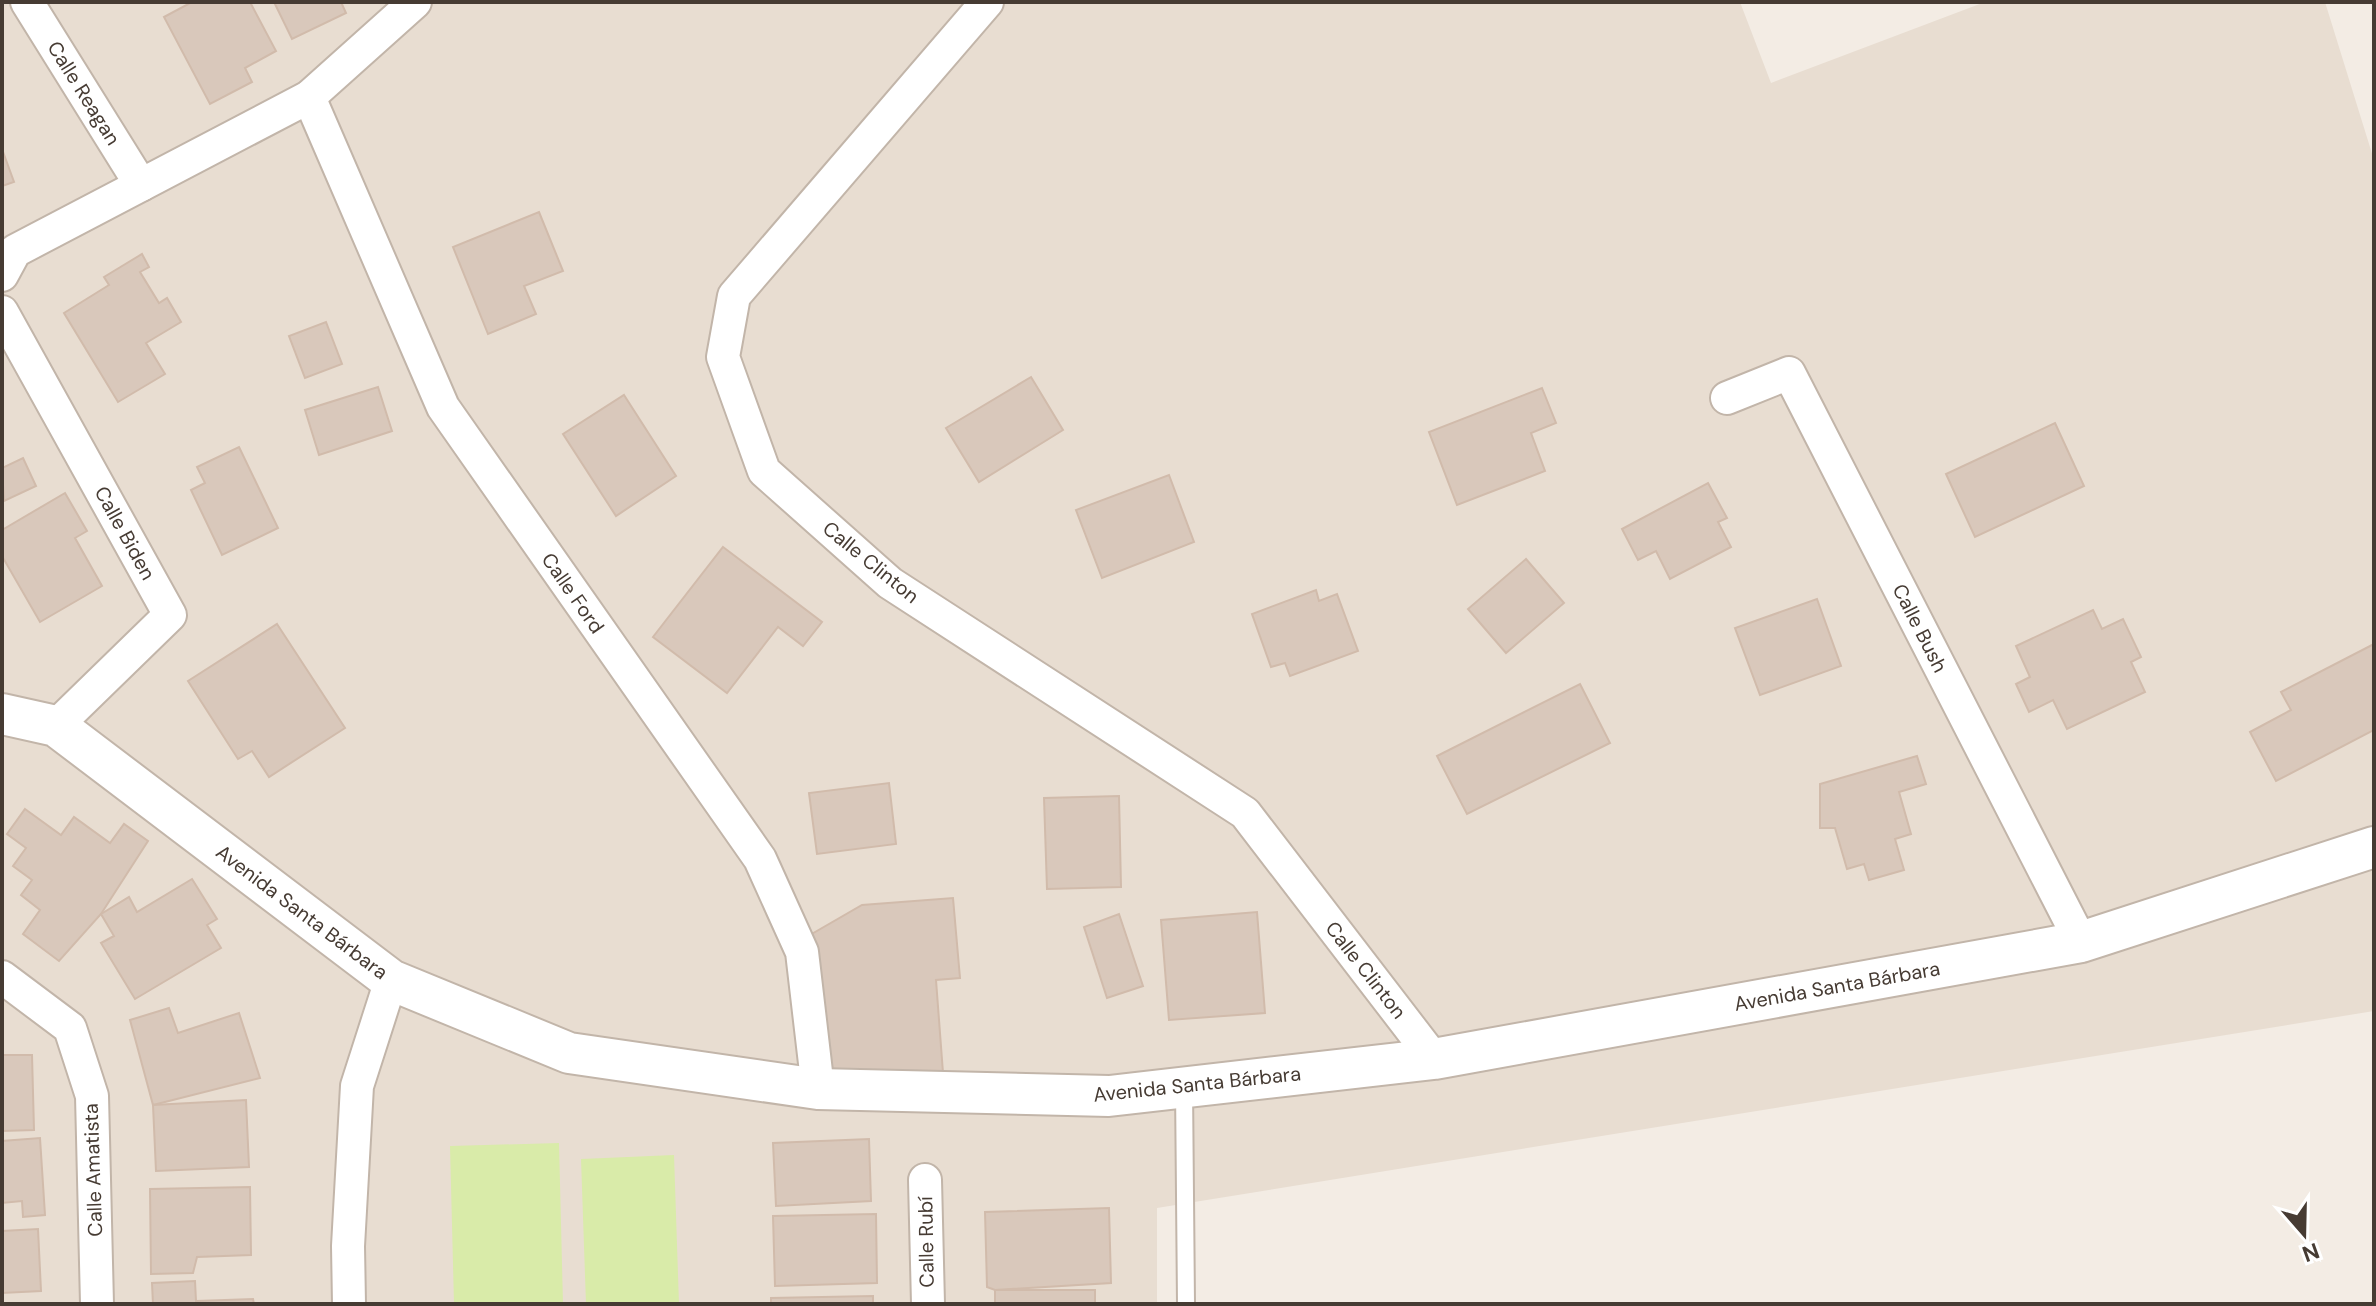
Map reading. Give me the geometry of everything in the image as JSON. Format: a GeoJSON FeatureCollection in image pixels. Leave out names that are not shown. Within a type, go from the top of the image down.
{"type":"FeatureCollection","features":[{"type":"Feature","properties":{"kind":"street","name":"Calle Reagan"},"geometry":{"type":"LineString","coordinates":[[27,2],[141,185]]}},
{"type":"Feature","properties":{"kind":"street"},"geometry":{"type":"LineString","coordinates":[[2,275],[15,251],[309,97],[415,2]]}},
{"type":"Feature","properties":{"kind":"street","name":"Calle Clinton"},"geometry":{"type":"LineString","coordinates":[[987,2],[734,296],[723,357],[764,471],[890,583],[1245,813],[1434,1059]]}},
{"type":"Feature","properties":{"kind":"street","name":"Calle Ford"},"geometry":{"type":"LineString","coordinates":[[309,97],[443,407],[760,859],[802,952],[818,1089]]}},
{"type":"Feature","properties":{"kind":"street","name":"Calle Biden"},"geometry":{"type":"LineString","coordinates":[[2,312],[170,615],[56,726]]}},
{"type":"Feature","properties":{"kind":"street","name":"Calle Bush"},"geometry":{"type":"LineString","coordinates":[[1727,398],[1789,373],[2081,942]]}},
{"type":"Feature","properties":{"kind":"street","name":"Avenida Santa Bárbara"},"geometry":{"type":"LineString","coordinates":[[2,714],[56,726],[391,980],[569,1053],[818,1089],[1109,1096],[1434,1059],[2081,942],[2374,847]]}},
{"type":"Feature","properties":{"kind":"street","name":"Calle Amatista"},"geometry":{"type":"LineString","coordinates":[[2,977],[70,1028],[92,1096],[97,1304]]}},
{"type":"Feature","properties":{"kind":"street"},"geometry":{"type":"LineString","coordinates":[[349,1304],[348,1246],[357,1086],[391,980]]}},
{"type":"Feature","properties":{"kind":"street","name":"Calle Rubí"},"geometry":{"type":"LineString","coordinates":[[925,1180],[928,1304]]}},
{"type":"Feature","properties":{"kind":"lane"},"geometry":{"type":"LineString","coordinates":[[1184,1087],[1186,1304]]}},
{"type":"Feature","properties":{"kind":"shaded area"},"geometry":{"type":"Polygon","coordinates":[[[2,2],[1740,2],[1771,83],[1985,2],[2325,2],[2374,160],[2374,1011],[1157,1208],[1157,1304],[2,1304],[2,2]]]}},
{"type":"Feature","properties":{"kind":"green space"},"geometry":{"type":"Polygon","coordinates":[[[559,1143],[563,1304],[454,1304],[450,1146],[559,1143]]]}},
{"type":"Feature","properties":{"kind":"green space"},"geometry":{"type":"Polygon","coordinates":[[[674,1155],[679,1304],[586,1304],[581,1159],[674,1155]]]}},
{"type":"Feature","properties":{"kind":"building"},"geometry":{"type":"Polygon","coordinates":[[[192,2],[250,2],[276,51],[245,68],[252,82],[210,104],[164,17],[192,2]]]}},
{"type":"Feature","properties":{"kind":"building"},"geometry":{"type":"Polygon","coordinates":[[[274,2],[341,2],[346,13],[292,39],[274,2]]]}},
{"type":"Feature","properties":{"kind":"building"},"geometry":{"type":"Polygon","coordinates":[[[2,149],[14,182],[2,186],[2,149]]]}},
{"type":"Feature","properties":{"kind":"building"},"geometry":{"type":"Polygon","coordinates":[[[539,212],[563,271],[524,286],[536,314],[488,334],[453,247],[539,212]]]}},
{"type":"Feature","properties":{"kind":"building"},"geometry":{"type":"Polygon","coordinates":[[[142,254],[149,267],[140,272],[159,303],[167,298],[181,322],[146,343],[165,374],[118,402],[64,313],[109,285],[104,277],[142,254]]]}},
{"type":"Feature","properties":{"kind":"building"},"geometry":{"type":"Polygon","coordinates":[[[326,322],[342,364],[305,378],[289,336],[326,322]]]}},
{"type":"Feature","properties":{"kind":"building"},"geometry":{"type":"Polygon","coordinates":[[[1031,377],[1063,430],[979,482],[946,428],[1031,377]]]}},
{"type":"Feature","properties":{"kind":"building"},"geometry":{"type":"Polygon","coordinates":[[[378,387],[392,431],[319,455],[305,410],[378,387]]]}},
{"type":"Feature","properties":{"kind":"building"},"geometry":{"type":"Polygon","coordinates":[[[1542,388],[1556,423],[1531,433],[1545,471],[1457,505],[1429,432],[1542,388]]]}},
{"type":"Feature","properties":{"kind":"building"},"geometry":{"type":"Polygon","coordinates":[[[624,395],[676,476],[616,516],[563,434],[624,395]]]}},
{"type":"Feature","properties":{"kind":"building"},"geometry":{"type":"Polygon","coordinates":[[[2055,423],[2084,486],[1975,537],[1946,474],[2055,423]]]}},
{"type":"Feature","properties":{"kind":"building"},"geometry":{"type":"Polygon","coordinates":[[[239,447],[278,528],[222,555],[191,490],[205,483],[197,467],[239,447]]]}},
{"type":"Feature","properties":{"kind":"building"},"geometry":{"type":"Polygon","coordinates":[[[23,458],[36,486],[4,501],[2,468],[23,458]]]}},
{"type":"Feature","properties":{"kind":"building"},"geometry":{"type":"Polygon","coordinates":[[[1169,475],[1194,542],[1102,578],[1076,510],[1169,475]]]}},
{"type":"Feature","properties":{"kind":"building"},"geometry":{"type":"Polygon","coordinates":[[[1708,483],[1727,518],[1718,522],[1731,547],[1670,579],[1656,551],[1638,560],[1622,529],[1708,483]]]}},
{"type":"Feature","properties":{"kind":"building"},"geometry":{"type":"Polygon","coordinates":[[[65,493],[87,531],[75,538],[102,586],[40,622],[2,556],[2,530],[65,493]]]}},
{"type":"Feature","properties":{"kind":"building"},"geometry":{"type":"Polygon","coordinates":[[[723,547],[822,622],[803,646],[778,627],[727,693],[653,637],[723,547]]]}},
{"type":"Feature","properties":{"kind":"building"},"geometry":{"type":"Polygon","coordinates":[[[1526,559],[1564,603],[1506,653],[1468,609],[1526,559]]]}},
{"type":"Feature","properties":{"kind":"building"},"geometry":{"type":"Polygon","coordinates":[[[1316,590],[1319,601],[1337,594],[1358,651],[1290,676],[1285,663],[1271,667],[1252,614],[1316,590]]]}},
{"type":"Feature","properties":{"kind":"building"},"geometry":{"type":"Polygon","coordinates":[[[1817,599],[1841,666],[1760,695],[1735,628],[1817,599]]]}},
{"type":"Feature","properties":{"kind":"building"},"geometry":{"type":"Polygon","coordinates":[[[2093,610],[2102,629],[2123,619],[2141,657],[2131,662],[2145,692],[2067,729],[2053,700],[2029,712],[2016,684],[2030,677],[2016,646],[2093,610]]]}},
{"type":"Feature","properties":{"kind":"building"},"geometry":{"type":"Polygon","coordinates":[[[277,624],[345,728],[269,777],[252,751],[238,759],[188,681],[277,624]]]}},
{"type":"Feature","properties":{"kind":"building"},"geometry":{"type":"Polygon","coordinates":[[[2374,644],[2374,730],[2276,781],[2250,732],[2291,710],[2281,692],[2374,644]]]}},
{"type":"Feature","properties":{"kind":"building"},"geometry":{"type":"Polygon","coordinates":[[[1580,684],[1610,743],[1467,814],[1437,756],[1580,684]]]}},
{"type":"Feature","properties":{"kind":"building"},"geometry":{"type":"Polygon","coordinates":[[[1917,756],[1926,784],[1899,792],[1911,834],[1895,839],[1904,870],[1869,880],[1864,864],[1847,869],[1835,828],[1820,828],[1820,784],[1917,756]]]}},
{"type":"Feature","properties":{"kind":"building"},"geometry":{"type":"Polygon","coordinates":[[[889,783],[896,844],[817,854],[809,793],[889,783]]]}},
{"type":"Feature","properties":{"kind":"building"},"geometry":{"type":"Polygon","coordinates":[[[1119,796],[1121,887],[1047,889],[1044,798],[1119,796]]]}},
{"type":"Feature","properties":{"kind":"building"},"geometry":{"type":"Polygon","coordinates":[[[25,809],[61,835],[74,817],[110,843],[124,824],[148,841],[101,914],[59,961],[23,934],[40,910],[21,895],[32,880],[13,866],[26,848],[7,834],[25,809]]]}},
{"type":"Feature","properties":{"kind":"building"},"geometry":{"type":"Polygon","coordinates":[[[192,879],[217,919],[207,925],[221,948],[135,999],[101,943],[114,936],[101,914],[129,897],[137,912],[192,879]]]}},
{"type":"Feature","properties":{"kind":"building"},"geometry":{"type":"Polygon","coordinates":[[[953,898],[960,978],[936,980],[943,1073],[821,1083],[810,935],[862,905],[953,898]]]}},
{"type":"Feature","properties":{"kind":"building"},"geometry":{"type":"Polygon","coordinates":[[[1257,912],[1265,1013],[1169,1020],[1161,920],[1257,912]]]}},
{"type":"Feature","properties":{"kind":"building"},"geometry":{"type":"Polygon","coordinates":[[[1119,914],[1143,986],[1107,998],[1084,927],[1119,914]]]}},
{"type":"Feature","properties":{"kind":"building"},"geometry":{"type":"Polygon","coordinates":[[[169,1008],[178,1033],[239,1013],[260,1078],[153,1105],[130,1020],[169,1008]]]}},
{"type":"Feature","properties":{"kind":"building"},"geometry":{"type":"Polygon","coordinates":[[[2,1055],[32,1055],[34,1130],[2,1131],[2,1055]]]}},
{"type":"Feature","properties":{"kind":"building"},"geometry":{"type":"Polygon","coordinates":[[[246,1100],[249,1167],[156,1171],[153,1105],[246,1100]]]}},
{"type":"Feature","properties":{"kind":"building"},"geometry":{"type":"Polygon","coordinates":[[[40,1138],[45,1215],[23,1217],[22,1201],[2,1203],[2,1141],[40,1138]]]}},
{"type":"Feature","properties":{"kind":"building"},"geometry":{"type":"Polygon","coordinates":[[[869,1139],[871,1201],[776,1206],[773,1143],[869,1139]]]}},
{"type":"Feature","properties":{"kind":"building"},"geometry":{"type":"Polygon","coordinates":[[[250,1187],[251,1255],[197,1257],[193,1273],[151,1274],[150,1189],[250,1187]]]}},
{"type":"Feature","properties":{"kind":"building"},"geometry":{"type":"Polygon","coordinates":[[[1109,1208],[1111,1283],[995,1290],[987,1287],[985,1212],[1109,1208]]]}},
{"type":"Feature","properties":{"kind":"building"},"geometry":{"type":"Polygon","coordinates":[[[876,1214],[877,1283],[775,1286],[773,1216],[876,1214]]]}},
{"type":"Feature","properties":{"kind":"building"},"geometry":{"type":"Polygon","coordinates":[[[38,1229],[41,1291],[2,1293],[2,1231],[38,1229]]]}},
{"type":"Feature","properties":{"kind":"building"},"geometry":{"type":"Polygon","coordinates":[[[195,1281],[196,1301],[253,1299],[254,1304],[153,1304],[152,1283],[195,1281]]]}},
{"type":"Feature","properties":{"kind":"building"},"geometry":{"type":"Polygon","coordinates":[[[995,1290],[1095,1290],[1095,1304],[995,1304],[995,1290]]]}},
{"type":"Feature","properties":{"kind":"building"},"geometry":{"type":"Polygon","coordinates":[[[873,1296],[873,1304],[771,1304],[771,1298],[873,1296]]]}}]}
